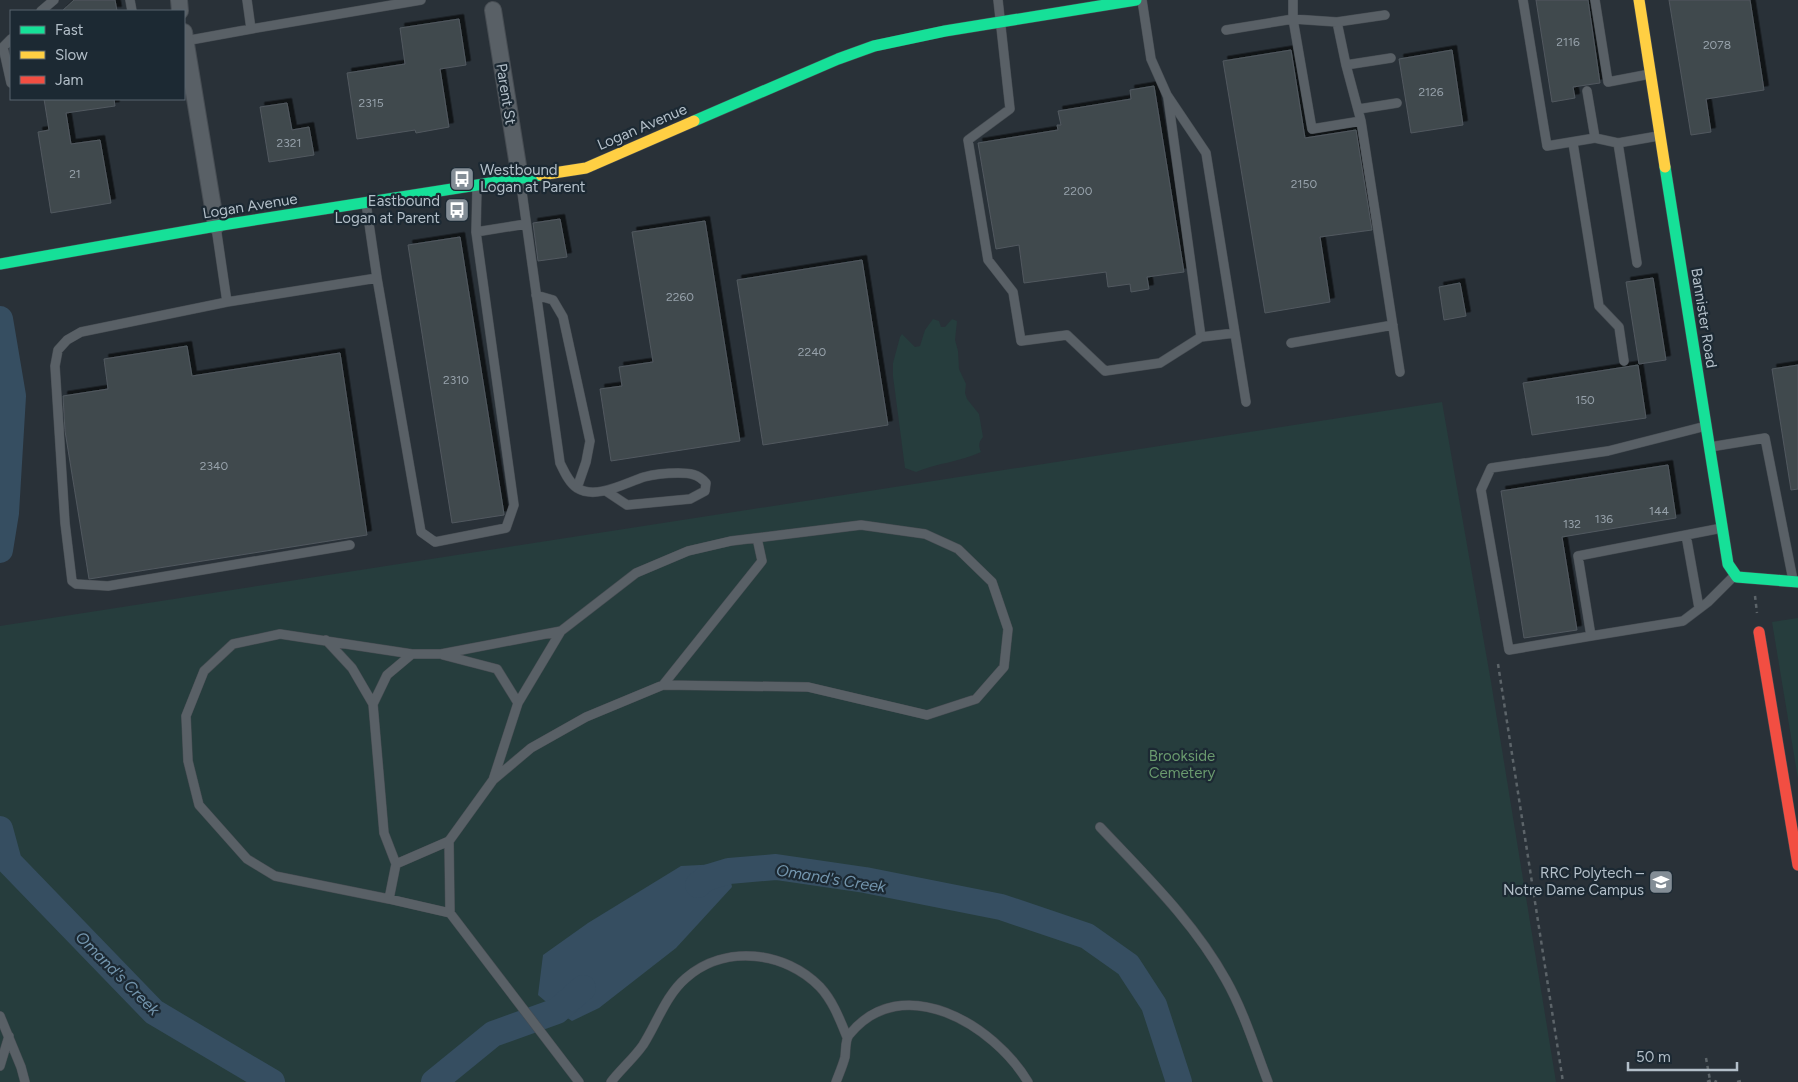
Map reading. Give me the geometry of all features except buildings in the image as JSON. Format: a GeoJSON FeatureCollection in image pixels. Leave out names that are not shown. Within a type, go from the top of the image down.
{"type":"FeatureCollection","features":[{"type":"Feature","properties":{"kind":"street","name":"Logan Avenue"},"geometry":{"type":"LineString","coordinates":[[0,264],[216,226],[586,168],[838,59],[874,46],[945,31],[1136,0]]}},
{"type":"Feature","properties":{"kind":"street","name":"Bannister Road"},"geometry":{"type":"LineString","coordinates":[[1639,0],[1728,564],[1736,575]]}},
{"type":"Feature","properties":{"kind":"street","name":"Parent St"},"geometry":{"type":"LineString","coordinates":[[493,10],[520,178]]}},
{"type":"Feature","properties":{"kind":"street"},"geometry":{"type":"LineString","coordinates":[[185,36],[187,68],[216,226]]}},
{"type":"Feature","properties":{"kind":"street"},"geometry":{"type":"LineString","coordinates":[[1736,575],[1737,577],[1754,579],[1796,582]]}},
{"type":"Feature","properties":{"kind":"street"},"geometry":{"type":"LineString","coordinates":[[1759,632],[1798,865]]}},
{"type":"Feature","properties":{"kind":"lane"},"geometry":{"type":"LineString","coordinates":[[42,10],[54,0]]}},
{"type":"Feature","properties":{"kind":"lane"},"geometry":{"type":"LineString","coordinates":[[247,0],[251,29]]}},
{"type":"Feature","properties":{"kind":"lane"},"geometry":{"type":"LineString","coordinates":[[185,36],[251,29],[421,0]]}},
{"type":"Feature","properties":{"kind":"lane"},"geometry":{"type":"LineString","coordinates":[[998,0],[1010,109],[968,140],[988,260],[1013,292],[1021,341],[1067,334],[1105,371],[1160,363],[1201,336],[1235,333]]}},
{"type":"Feature","properties":{"kind":"lane"},"geometry":{"type":"LineString","coordinates":[[1142,0],[1151,59],[1167,95],[1206,153],[1246,402]]}},
{"type":"Feature","properties":{"kind":"lane"},"geometry":{"type":"LineString","coordinates":[[1293,0],[1293,19],[1312,129],[1362,121]]}},
{"type":"Feature","properties":{"kind":"lane"},"geometry":{"type":"LineString","coordinates":[[1523,0],[1547,146],[1595,138],[1618,143],[1661,136]]}},
{"type":"Feature","properties":{"kind":"lane"},"geometry":{"type":"LineString","coordinates":[[1596,0],[1608,82],[1650,74]]}},
{"type":"Feature","properties":{"kind":"lane"},"geometry":{"type":"LineString","coordinates":[[1226,30],[1293,19],[1338,22],[1385,15]]}},
{"type":"Feature","properties":{"kind":"lane"},"geometry":{"type":"LineString","coordinates":[[1338,22],[1346,65],[1362,121],[1400,372]]}},
{"type":"Feature","properties":{"kind":"lane"},"geometry":{"type":"LineString","coordinates":[[10,40],[3,47],[10,78]]}},
{"type":"Feature","properties":{"kind":"lane"},"geometry":{"type":"LineString","coordinates":[[1346,65],[1390,58]]}},
{"type":"Feature","properties":{"kind":"lane"},"geometry":{"type":"LineString","coordinates":[[1587,91],[1595,138]]}},
{"type":"Feature","properties":{"kind":"lane"},"geometry":{"type":"LineString","coordinates":[[1167,95],[1201,336]]}},
{"type":"Feature","properties":{"kind":"lane"},"geometry":{"type":"LineString","coordinates":[[1359,109],[1398,103]]}},
{"type":"Feature","properties":{"kind":"lane"},"geometry":{"type":"LineString","coordinates":[[1574,143],[1599,306],[1619,327],[1624,362]]}},
{"type":"Feature","properties":{"kind":"lane"},"geometry":{"type":"LineString","coordinates":[[1618,143],[1637,263]]}},
{"type":"Feature","properties":{"kind":"lane"},"geometry":{"type":"LineString","coordinates":[[520,178],[560,463],[570,481],[577,488],[586,491],[606,491],[646,476],[667,473],[686,473],[700,477],[706,483],[705,491],[690,499],[627,505],[606,491]]}},
{"type":"Feature","properties":{"kind":"lane"},"geometry":{"type":"LineString","coordinates":[[366,203],[377,278],[421,532],[435,542],[506,528],[514,505],[476,232],[477,185]]}},
{"type":"Feature","properties":{"kind":"lane"},"geometry":{"type":"LineString","coordinates":[[476,232],[526,224]]}},
{"type":"Feature","properties":{"kind":"lane"},"geometry":{"type":"LineString","coordinates":[[216,226],[227,302]]}},
{"type":"Feature","properties":{"kind":"lane"},"geometry":{"type":"LineString","coordinates":[[350,545],[108,586],[76,584],[72,581],[68,549],[55,366],[58,350],[67,340],[81,332],[227,302],[377,278]]}},
{"type":"Feature","properties":{"kind":"lane"},"geometry":{"type":"LineString","coordinates":[[536,295],[554,300],[562,317],[590,441],[586,462],[577,488]]}},
{"type":"Feature","properties":{"kind":"lane"},"geometry":{"type":"LineString","coordinates":[[1291,343],[1393,325]]}},
{"type":"Feature","properties":{"kind":"lane"},"geometry":{"type":"LineString","coordinates":[[1707,426],[1608,451],[1491,468],[1481,490],[1509,650],[1683,621],[1736,575]]}},
{"type":"Feature","properties":{"kind":"lane"},"geometry":{"type":"LineString","coordinates":[[1710,447],[1765,438],[1796,582]]}},
{"type":"Feature","properties":{"kind":"lane"},"geometry":{"type":"LineString","coordinates":[[396,864],[450,841],[493,780],[531,748],[586,716],[663,685],[808,687],[927,715],[976,700],[1004,667],[1008,629],[992,582],[958,549],[925,534],[861,526],[731,541],[688,551],[636,573],[561,630],[518,703],[493,780]]}},
{"type":"Feature","properties":{"kind":"lane"},"geometry":{"type":"LineString","coordinates":[[1591,636],[1578,556],[1723,528]]}},
{"type":"Feature","properties":{"kind":"lane"},"geometry":{"type":"LineString","coordinates":[[1686,535],[1699,608]]}},
{"type":"Feature","properties":{"kind":"lane"},"geometry":{"type":"LineString","coordinates":[[663,685],[762,561],[756,538]]}},
{"type":"Feature","properties":{"kind":"lane"},"geometry":{"type":"LineString","coordinates":[[450,914],[389,899],[275,876],[247,859],[199,805],[188,761],[186,716],[204,670],[233,644],[280,634],[412,654],[441,654],[561,630]]}},
{"type":"Feature","properties":{"kind":"lane"},"geometry":{"type":"LineString","coordinates":[[326,640],[352,668],[373,704],[384,833],[396,864],[389,899]]}},
{"type":"Feature","properties":{"kind":"lane"},"geometry":{"type":"LineString","coordinates":[[373,704],[386,675],[412,654]]}},
{"type":"Feature","properties":{"kind":"lane"},"geometry":{"type":"LineString","coordinates":[[441,654],[497,669],[518,703]]}},
{"type":"Feature","properties":{"kind":"lane"},"geometry":{"type":"LineString","coordinates":[[1100,827],[1160,890],[1202,941],[1227,981],[1268,1082]]}},
{"type":"Feature","properties":{"kind":"lane"},"geometry":{"type":"LineString","coordinates":[[450,841],[450,914],[580,1082]]}},
{"type":"Feature","properties":{"kind":"lane"},"geometry":{"type":"LineString","coordinates":[[611,1082],[643,1045],[657,1019],[685,979],[698,969],[716,960],[735,956],[756,956],[776,960],[796,968],[821,989],[834,1007],[847,1037],[845,1056],[836,1082]]}},
{"type":"Feature","properties":{"kind":"lane"},"geometry":{"type":"LineString","coordinates":[[847,1037],[864,1020],[887,1009],[914,1004],[938,1009],[961,1019],[982,1032],[1008,1054],[1028,1082]]}},
{"type":"Feature","properties":{"kind":"lane"},"geometry":{"type":"LineString","coordinates":[[0,1016],[25,1082]]}},
{"type":"Feature","properties":{"kind":"lane"},"geometry":{"type":"LineString","coordinates":[[0,1066],[9,1036]]}},
{"type":"Feature","properties":{"kind":"path"},"geometry":{"type":"LineString","coordinates":[[1754,579],[1759,632]]}},
{"type":"Feature","properties":{"kind":"path"},"geometry":{"type":"LineString","coordinates":[[1498,664],[1563,1082]]}},
{"type":"Feature","properties":{"kind":"path"},"geometry":{"type":"LineString","coordinates":[[1706,1058],[1710,1080]]}},
{"type":"Feature","properties":{"kind":"path"},"geometry":{"type":"LineString","coordinates":[[1707,1082],[1710,1080],[1718,1082]]}},
{"type":"Feature","properties":{"kind":"path"},"geometry":{"type":"LineString","coordinates":[[1737,1082],[1741,1081]]}},
{"type":"Feature","properties":{"kind":"green space"},"geometry":{"type":"Polygon","coordinates":[[[933,319],[939,321],[941,327],[945,327],[952,319],[957,321],[955,340],[959,369],[966,384],[965,393],[967,399],[979,414],[983,437],[979,444],[981,452],[916,472],[905,468],[893,363],[902,334],[915,347],[920,346],[925,330],[933,319]]]}},
{"type":"Feature","properties":{"kind":"green space","name":"Brookside Cemetery"},"geometry":{"type":"Polygon","coordinates":[[[1442,402],[1491,682],[1556,1082],[0,1082],[0,626],[1442,402]]]}},
{"type":"Feature","properties":{"kind":"green space"},"geometry":{"type":"Polygon","coordinates":[[[1798,618],[1798,779],[1772,622],[1798,618]]]}},
{"type":"Feature","properties":{"kind":"water"},"geometry":{"type":"Polygon","coordinates":[[[720,864],[729,871],[732,887],[676,948],[599,1008],[572,1021],[538,995],[543,955],[588,923],[681,866],[720,864]]]}},
{"type":"Feature","properties":{"kind":"waterway","name":"Omand's Creek"},"geometry":{"type":"LineString","coordinates":[[0,319],[13,396],[6,513],[0,550]]}},
{"type":"Feature","properties":{"kind":"waterway","name":"Omand's Creek"},"geometry":{"type":"LineString","coordinates":[[0,829],[9,862],[154,1012],[272,1082]]}},
{"type":"Feature","properties":{"kind":"waterway","name":"Omand's Creek"},"geometry":{"type":"LineString","coordinates":[[698,885],[706,878],[729,871],[776,867],[865,880],[1001,907],[1087,936],[1128,965],[1154,1005],[1179,1082]]}},
{"type":"Feature","properties":{"kind":"waterway","name":"Omand's Creek"},"geometry":{"type":"LineString","coordinates":[[434,1082],[493,1034],[557,1011],[583,988]]}},
{"type":"Feature","properties":{"kind":"traffic: fast"},"geometry":{"type":"LineString","coordinates":[[694,121],[838,59],[874,46],[945,31],[1136,0]]}},
{"type":"Feature","properties":{"kind":"traffic: fast"},"geometry":{"type":"LineString","coordinates":[[1665,167],[1728,564],[1737,577],[1798,582]]}},
{"type":"Feature","properties":{"kind":"traffic: fast"},"geometry":{"type":"LineString","coordinates":[[0,264],[216,226],[541,175]]}},
{"type":"Feature","properties":{"kind":"traffic: slow"},"geometry":{"type":"LineString","coordinates":[[1639,0],[1665,167]]}},
{"type":"Feature","properties":{"kind":"traffic: slow"},"geometry":{"type":"LineString","coordinates":[[541,175],[586,168],[694,121]]}},
{"type":"Feature","properties":{"kind":"traffic: jam"},"geometry":{"type":"LineString","coordinates":[[1759,632],[1798,865]]}},
{"type":"Feature","properties":{"kind":"place","name":"Westbound Logan at Parent"},"geometry":{"type":"Point","coordinates":[462,179]}},
{"type":"Feature","properties":{"kind":"place","name":"Eastbound Logan at Parent"},"geometry":{"type":"Point","coordinates":[457,210]}},
{"type":"Feature","properties":{"kind":"place","name":"RRC Polytech – Notre Dame Campus"},"geometry":{"type":"Point","coordinates":[1661,882]}}]}
